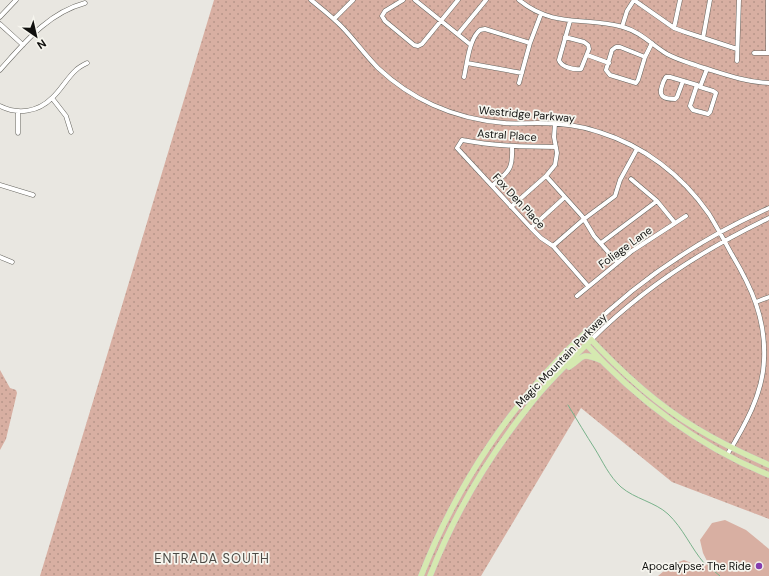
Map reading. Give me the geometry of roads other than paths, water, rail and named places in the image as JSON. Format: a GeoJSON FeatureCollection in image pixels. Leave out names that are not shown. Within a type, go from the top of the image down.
{"type":"FeatureCollection","features":[{"type":"Feature","properties":{"kind":"main road","name":"Magic Mountain Parkway"},"geometry":{"type":"LineString","coordinates":[[421,576],[449,513],[483,456],[532,389],[557,360],[585,333]]}},
{"type":"Feature","properties":{"kind":"main road"},"geometry":{"type":"LineString","coordinates":[[585,333],[600,360],[672,422],[727,456],[769,475]]}},
{"type":"Feature","properties":{"kind":"main road"},"geometry":{"type":"LineString","coordinates":[[580,338],[589,342],[655,400],[695,428],[769,466]]}},
{"type":"Feature","properties":{"kind":"main road","name":"Magic Mountain Parkway"},"geometry":{"type":"LineString","coordinates":[[430,576],[450,531],[480,476],[529,406],[589,342]]}},
{"type":"Feature","properties":{"kind":"main road"},"geometry":{"type":"LineString","coordinates":[[561,371],[571,366],[578,359],[584,356],[589,356],[600,360]]}},
{"type":"Feature","properties":{"kind":"street"},"geometry":{"type":"LineString","coordinates":[[0,17],[16,0]]}},
{"type":"Feature","properties":{"kind":"street","name":"Westridge Parkway"},"geometry":{"type":"LineString","coordinates":[[311,0],[334,19],[379,69],[403,88],[433,105],[457,114],[488,121],[555,124],[597,131],[616,138],[638,149],[662,164],[700,201],[725,240],[751,288],[756,302],[763,333],[767,361],[756,399],[727,456]]}},
{"type":"Feature","properties":{"kind":"street"},"geometry":{"type":"LineString","coordinates":[[334,19],[353,0]]}},
{"type":"Feature","properties":{"kind":"street"},"geometry":{"type":"LineString","coordinates":[[403,0],[385,11],[382,16],[385,21],[414,45],[418,46],[422,44],[458,0]]}},
{"type":"Feature","properties":{"kind":"street"},"geometry":{"type":"LineString","coordinates":[[415,0],[471,45]]}},
{"type":"Feature","properties":{"kind":"street"},"geometry":{"type":"LineString","coordinates":[[458,34],[486,0]]}},
{"type":"Feature","properties":{"kind":"street"},"geometry":{"type":"LineString","coordinates":[[519,0],[541,14],[570,21],[622,27],[638,33],[673,57],[747,81],[769,83]]}},
{"type":"Feature","properties":{"kind":"street"},"geometry":{"type":"LineString","coordinates":[[622,27],[627,11],[634,0],[674,28],[737,49]]}},
{"type":"Feature","properties":{"kind":"street"},"geometry":{"type":"LineString","coordinates":[[674,28],[680,0]]}},
{"type":"Feature","properties":{"kind":"street"},"geometry":{"type":"LineString","coordinates":[[703,38],[710,0]]}},
{"type":"Feature","properties":{"kind":"street"},"geometry":{"type":"LineString","coordinates":[[737,61],[739,0]]}},
{"type":"Feature","properties":{"kind":"street"},"geometry":{"type":"LineString","coordinates":[[754,53],[768,53],[768,0]]}},
{"type":"Feature","properties":{"kind":"street"},"geometry":{"type":"LineString","coordinates":[[0,70],[46,21],[74,6],[85,3]]}},
{"type":"Feature","properties":{"kind":"street"},"geometry":{"type":"LineString","coordinates":[[519,83],[530,43],[541,14]]}},
{"type":"Feature","properties":{"kind":"street"},"geometry":{"type":"LineString","coordinates":[[565,37],[586,43],[589,47],[582,67],[579,70],[561,65],[559,60],[565,37],[570,21]]}},
{"type":"Feature","properties":{"kind":"street"},"geometry":{"type":"LineString","coordinates":[[0,24],[23,45]]}},
{"type":"Feature","properties":{"kind":"street"},"geometry":{"type":"LineString","coordinates":[[464,77],[471,45],[476,34],[480,30],[485,30],[530,43]]}},
{"type":"Feature","properties":{"kind":"street"},"geometry":{"type":"LineString","coordinates":[[645,57],[618,47],[612,50],[606,70],[608,74],[636,83],[645,57],[652,43]]}},
{"type":"Feature","properties":{"kind":"street"},"geometry":{"type":"LineString","coordinates":[[587,55],[609,62]]}},
{"type":"Feature","properties":{"kind":"street"},"geometry":{"type":"LineString","coordinates":[[0,106],[18,112],[34,110],[52,98],[76,70],[86,63]]}},
{"type":"Feature","properties":{"kind":"street"},"geometry":{"type":"LineString","coordinates":[[467,63],[522,73]]}},
{"type":"Feature","properties":{"kind":"street"},"geometry":{"type":"LineString","coordinates":[[683,81],[675,99],[663,96],[661,94],[662,85],[666,77],[683,81],[698,86],[713,90],[716,93],[708,114],[693,110],[691,108],[698,86],[707,69]]}},
{"type":"Feature","properties":{"kind":"street"},"geometry":{"type":"LineString","coordinates":[[52,98],[66,116],[71,132]]}},
{"type":"Feature","properties":{"kind":"street"},"geometry":{"type":"LineString","coordinates":[[18,112],[18,133]]}},
{"type":"Feature","properties":{"kind":"street"},"geometry":{"type":"LineString","coordinates":[[511,207],[546,176],[555,165],[557,153],[554,137],[555,124]]}},
{"type":"Feature","properties":{"kind":"street","name":"Astral Place"},"geometry":{"type":"LineString","coordinates":[[460,144],[462,140],[512,147],[556,147]]}},
{"type":"Feature","properties":{"kind":"street","name":"Fox Den Place"},"geometry":{"type":"LineString","coordinates":[[460,144],[457,148],[530,228],[553,246],[588,286]]}},
{"type":"Feature","properties":{"kind":"street"},"geometry":{"type":"LineString","coordinates":[[492,186],[509,170],[512,165],[512,147]]}},
{"type":"Feature","properties":{"kind":"street"},"geometry":{"type":"LineString","coordinates":[[553,246],[584,219],[615,196],[620,180],[638,149]]}},
{"type":"Feature","properties":{"kind":"street"},"geometry":{"type":"LineString","coordinates":[[546,176],[584,219],[590,230],[617,262]]}},
{"type":"Feature","properties":{"kind":"street"},"geometry":{"type":"LineString","coordinates":[[631,179],[657,201],[675,223]]}},
{"type":"Feature","properties":{"kind":"street"},"geometry":{"type":"LineString","coordinates":[[0,185],[33,195]]}},
{"type":"Feature","properties":{"kind":"street"},"geometry":{"type":"LineString","coordinates":[[530,228],[565,197]]}},
{"type":"Feature","properties":{"kind":"street"},"geometry":{"type":"LineString","coordinates":[[601,244],[657,201]]}},
{"type":"Feature","properties":{"kind":"street","name":"Magic Mountain Parkway"},"geometry":{"type":"LineString","coordinates":[[585,333],[648,280],[681,256],[720,233],[769,208]]}},
{"type":"Feature","properties":{"kind":"street","name":"Foliage Lane"},"geometry":{"type":"LineString","coordinates":[[577,296],[617,262],[686,216]]}},
{"type":"Feature","properties":{"kind":"street","name":"Magic Mountain Parkway"},"geometry":{"type":"LineString","coordinates":[[589,342],[624,310],[666,278],[725,240],[769,218]]}},
{"type":"Feature","properties":{"kind":"street"},"geometry":{"type":"LineString","coordinates":[[0,257],[12,262]]}},
{"type":"Feature","properties":{"kind":"street"},"geometry":{"type":"LineString","coordinates":[[756,302],[769,298]]}},
{"type":"Feature","properties":{"kind":"waterway"},"geometry":{"type":"LineString","coordinates":[[568,405],[606,469],[617,483],[632,495],[657,506],[668,514],[678,525],[704,563]]}},
{"type":"Feature","properties":{"kind":"waterway"},"geometry":{"type":"LineString","coordinates":[[708,566],[720,576]]}},
{"type":"Feature","properties":{"kind":"place","name":"Apocalypse: The Ride"},"geometry":{"type":"Point","coordinates":[759,566]}},
{"type":"Feature","properties":{"kind":"district","name":"ENTRADA SOUTH"},"geometry":{"type":"Point","coordinates":[212,558]}}]}
